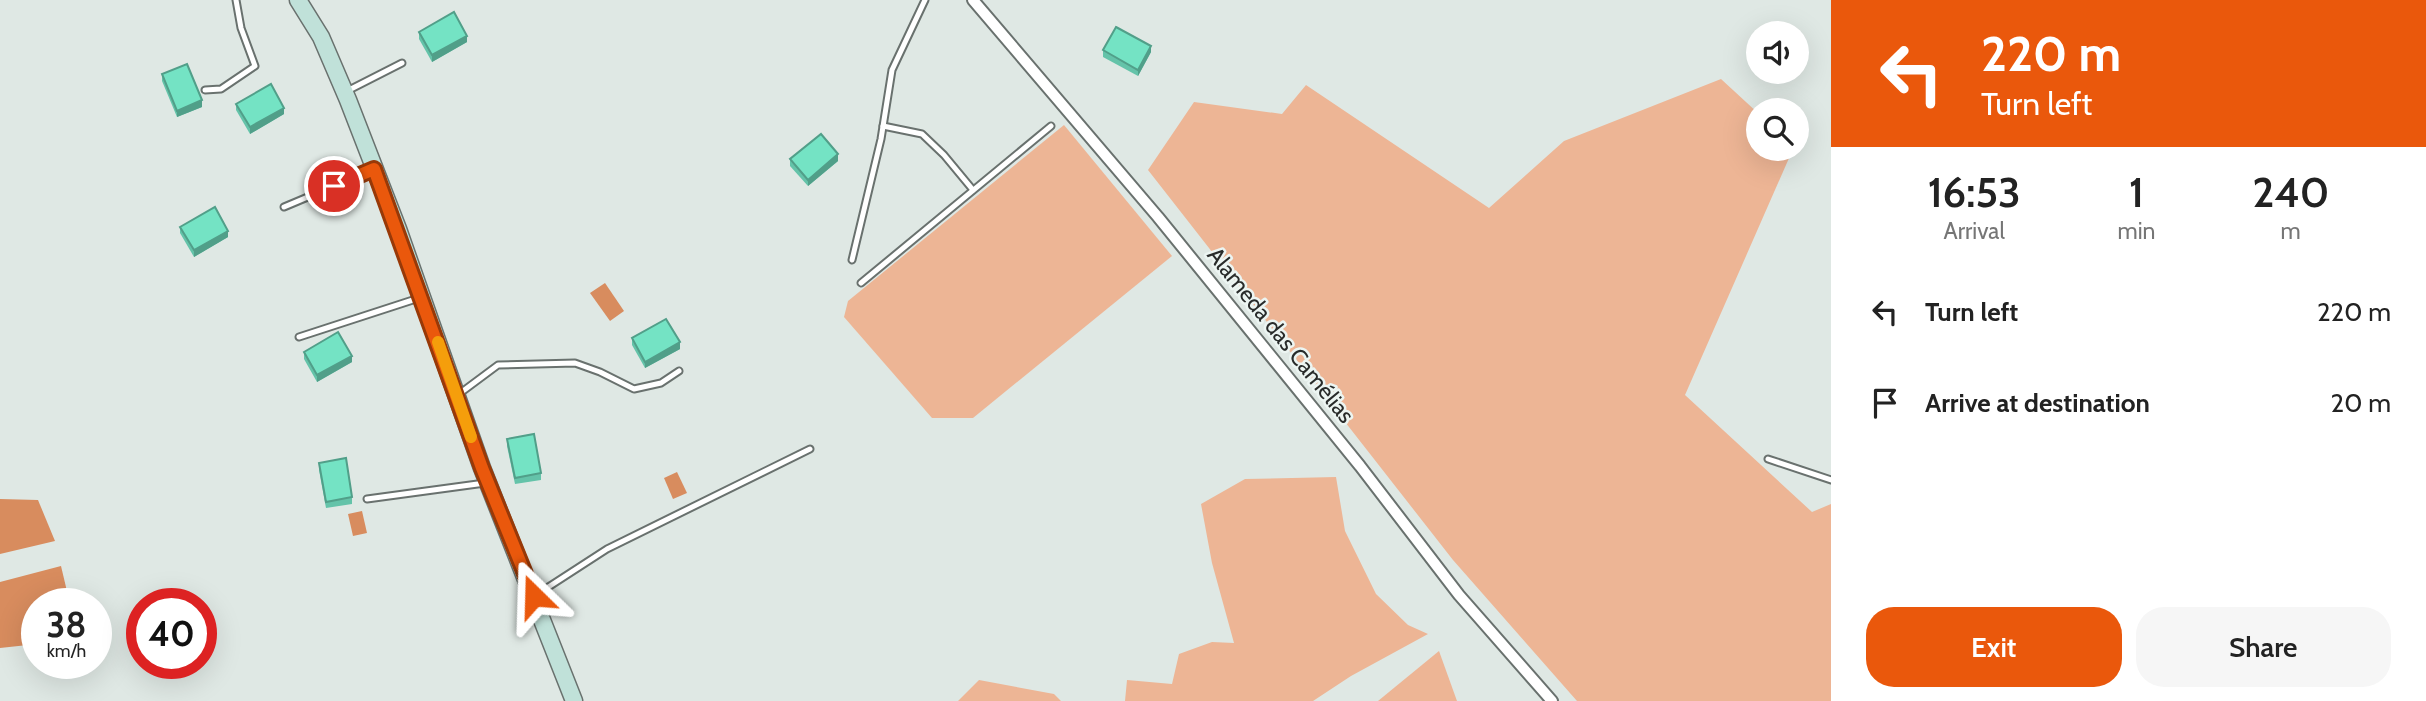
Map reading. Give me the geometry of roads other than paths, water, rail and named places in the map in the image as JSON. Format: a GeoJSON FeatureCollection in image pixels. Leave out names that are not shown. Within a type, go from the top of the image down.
{"type":"FeatureCollection","features":[{"type":"Feature","properties":{"kind":"street"},"geometry":{"type":"LineString","coordinates":[[298,0],[321,37],[344,92],[422,297],[488,483],[574,701]]}},
{"type":"Feature","properties":{"kind":"street","name":"Alameda das Camélias"},"geometry":{"type":"LineString","coordinates":[[973,0],[1158,217],[1360,466],[1459,595],[1552,701]]}},
{"type":"Feature","properties":{"kind":"lane"},"geometry":{"type":"LineString","coordinates":[[205,90],[221,89],[255,66],[241,28],[236,0]]}},
{"type":"Feature","properties":{"kind":"lane"},"geometry":{"type":"LineString","coordinates":[[852,260],[883,126],[892,70],[925,0]]}},
{"type":"Feature","properties":{"kind":"lane"},"geometry":{"type":"LineString","coordinates":[[344,92],[402,62]]}},
{"type":"Feature","properties":{"kind":"lane"},"geometry":{"type":"LineString","coordinates":[[883,126],[922,134],[944,155],[973,190]]}},
{"type":"Feature","properties":{"kind":"lane"},"geometry":{"type":"LineString","coordinates":[[861,283],[1051,126]]}},
{"type":"Feature","properties":{"kind":"lane"},"geometry":{"type":"LineString","coordinates":[[284,207],[374,169]]}},
{"type":"Feature","properties":{"kind":"lane"},"geometry":{"type":"LineString","coordinates":[[299,337],[422,297]]}},
{"type":"Feature","properties":{"kind":"lane"},"geometry":{"type":"LineString","coordinates":[[457,396],[498,365],[575,363],[600,372],[634,390],[661,383],[679,371]]}},
{"type":"Feature","properties":{"kind":"lane"},"geometry":{"type":"LineString","coordinates":[[534,596],[607,549],[810,449]]}},
{"type":"Feature","properties":{"kind":"lane"},"geometry":{"type":"LineString","coordinates":[[1768,459],[1831,480]]}},
{"type":"Feature","properties":{"kind":"lane"},"geometry":{"type":"LineString","coordinates":[[367,499],[488,483]]}}]}
